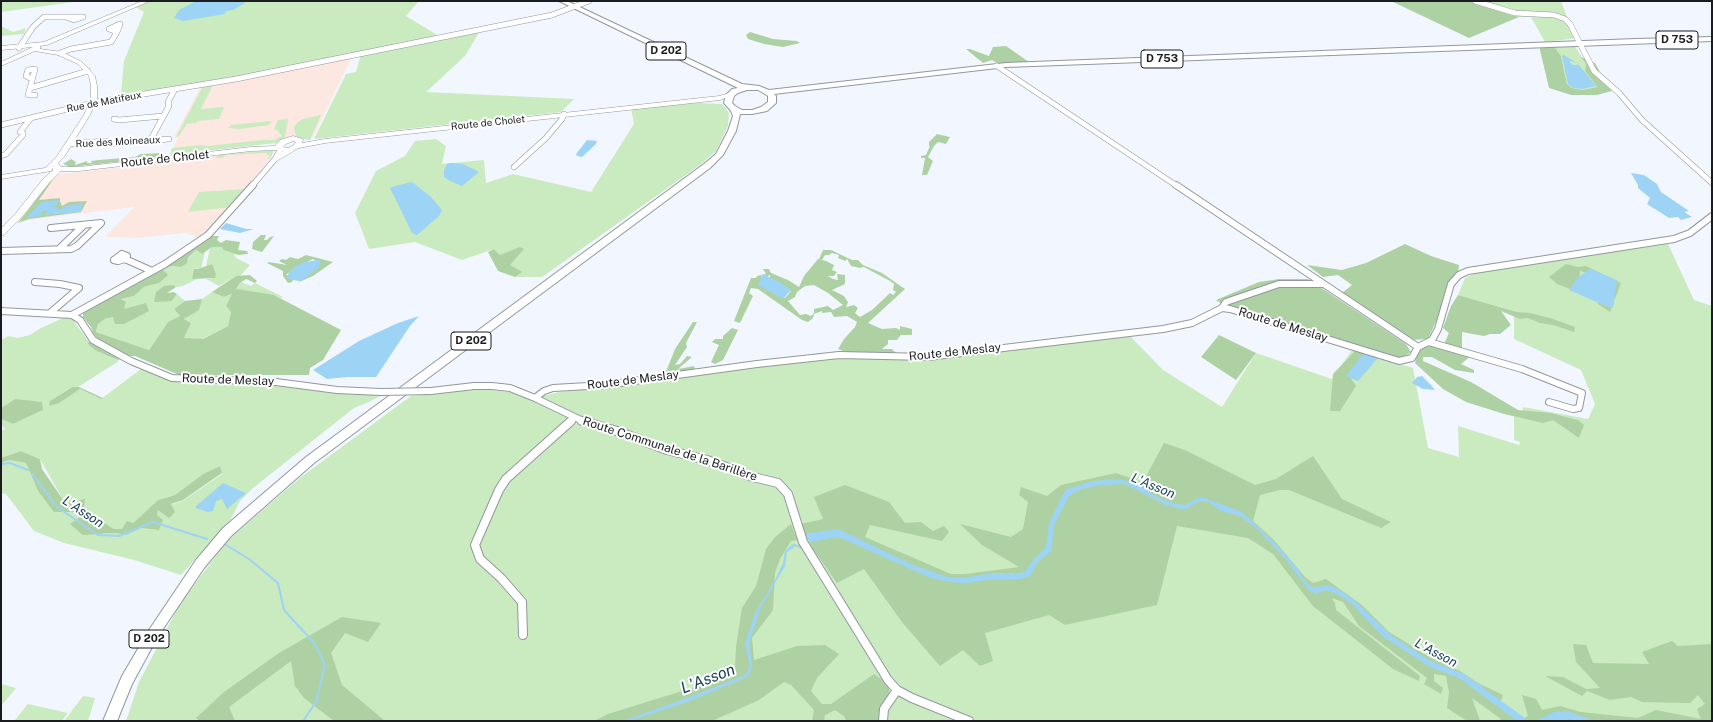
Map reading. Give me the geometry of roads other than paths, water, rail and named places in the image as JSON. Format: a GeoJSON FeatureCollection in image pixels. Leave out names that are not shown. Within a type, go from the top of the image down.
{"type":"FeatureCollection","features":[{"type":"Feature","properties":{"kind":"main road"},"geometry":{"type":"LineString","coordinates":[[1,64],[147,1]]}},
{"type":"Feature","properties":{"kind":"main road","name":"D 202"},"geometry":{"type":"LineString","coordinates":[[556,1],[739,86],[747,88]]}},
{"type":"Feature","properties":{"kind":"main road","name":"D 202"},"geometry":{"type":"LineString","coordinates":[[562,1],[571,7]]}},
{"type":"Feature","properties":{"kind":"main road","name":"D 753"},"geometry":{"type":"LineString","coordinates":[[768,92],[997,66],[1712,39]]}},
{"type":"Feature","properties":{"kind":"main road"},"geometry":{"type":"LineString","coordinates":[[1,233],[19,215],[40,187],[87,115],[92,103],[94,86],[88,71],[80,63],[57,52],[42,47],[2,49]]}},
{"type":"Feature","properties":{"kind":"main road"},"geometry":{"type":"LineString","coordinates":[[2,49],[24,49],[26,51],[25,54]]}},
{"type":"Feature","properties":{"kind":"main road","name":"D 202"},"geometry":{"type":"LineString","coordinates":[[726,80],[732,93]]}},
{"type":"Feature","properties":{"kind":"main road","name":"D 753"},"geometry":{"type":"LineString","coordinates":[[773,99],[779,94],[807,87]]}},
{"type":"Feature","properties":{"kind":"main road"},"geometry":{"type":"LineString","coordinates":[[747,88],[759,88],[768,92],[773,99],[769,106],[752,112],[709,101],[685,101],[732,93],[747,88]]}},
{"type":"Feature","properties":{"kind":"main road"},"geometry":{"type":"LineString","coordinates":[[732,93],[728,101],[732,107]]}},
{"type":"Feature","properties":{"kind":"main road","name":"Route de Cholet"},"geometry":{"type":"LineString","coordinates":[[296,145],[685,101]]}},
{"type":"Feature","properties":{"kind":"main road","name":"D 202"},"geometry":{"type":"LineString","coordinates":[[110,721],[127,680],[153,634],[200,564],[227,532],[310,460],[707,166],[718,155],[732,131],[737,116],[732,107]]}},
{"type":"Feature","properties":{"kind":"main road","name":"D 202"},"geometry":{"type":"LineString","coordinates":[[732,131],[752,112]]}},
{"type":"Feature","properties":{"kind":"main road"},"geometry":{"type":"LineString","coordinates":[[293,138],[296,145],[280,147],[293,138]]}},
{"type":"Feature","properties":{"kind":"main road","name":"Route de Cholet"},"geometry":{"type":"LineString","coordinates":[[1,177],[280,147]]}},
{"type":"Feature","properties":{"kind":"street","name":"Rue de Matifeux"},"geometry":{"type":"LineString","coordinates":[[1,124],[92,103],[208,84],[461,34],[521,20],[552,16],[571,7],[589,1]]}},
{"type":"Feature","properties":{"kind":"street"},"geometry":{"type":"LineString","coordinates":[[1475,1],[1515,13],[1561,17],[1568,21],[1594,71],[1619,93],[1642,120],[1712,183]]}},
{"type":"Feature","properties":{"kind":"street"},"geometry":{"type":"LineString","coordinates":[[20,47],[33,27],[44,17],[66,17]]}},
{"type":"Feature","properties":{"kind":"street"},"geometry":{"type":"LineString","coordinates":[[57,52],[111,42],[117,32]]}},
{"type":"Feature","properties":{"kind":"street"},"geometry":{"type":"LineString","coordinates":[[997,66],[1418,347],[1429,342],[1438,329],[1451,284],[1459,275],[1468,271],[1674,239],[1690,233],[1712,216]]}},
{"type":"Feature","properties":{"kind":"street"},"geometry":{"type":"LineString","coordinates":[[30,88],[88,71]]}},
{"type":"Feature","properties":{"kind":"street"},"geometry":{"type":"LineString","coordinates":[[32,79],[28,95],[35,96]]}},
{"type":"Feature","properties":{"kind":"street"},"geometry":{"type":"LineString","coordinates":[[150,141],[169,106],[168,102],[175,89]]}},
{"type":"Feature","properties":{"kind":"street"},"geometry":{"type":"LineString","coordinates":[[514,167],[546,138],[557,126],[564,114]]}},
{"type":"Feature","properties":{"kind":"street"},"geometry":{"type":"LineString","coordinates":[[114,119],[119,120],[163,116]]}},
{"type":"Feature","properties":{"kind":"street"},"geometry":{"type":"LineString","coordinates":[[548,116],[557,126]]}},
{"type":"Feature","properties":{"kind":"street"},"geometry":{"type":"LineString","coordinates":[[1,156],[6,154],[23,135],[20,132],[31,118]]}},
{"type":"Feature","properties":{"kind":"street","name":"Rue des Moineaux"},"geometry":{"type":"LineString","coordinates":[[68,144],[106,141],[115,144],[169,139]]}},
{"type":"Feature","properties":{"kind":"street"},"geometry":{"type":"LineString","coordinates":[[1,311],[72,315],[152,271],[212,232],[275,159],[296,145]]}},
{"type":"Feature","properties":{"kind":"street"},"geometry":{"type":"LineString","coordinates":[[275,159],[280,147]]}},
{"type":"Feature","properties":{"kind":"street"},"geometry":{"type":"LineString","coordinates":[[1,251],[74,248],[101,223],[51,228]]}},
{"type":"Feature","properties":{"kind":"street"},"geometry":{"type":"LineString","coordinates":[[58,249],[85,225]]}},
{"type":"Feature","properties":{"kind":"street"},"geometry":{"type":"LineString","coordinates":[[125,259],[152,271]]}},
{"type":"Feature","properties":{"kind":"street"},"geometry":{"type":"LineString","coordinates":[[35,282],[77,286],[79,288],[50,313]]}},
{"type":"Feature","properties":{"kind":"street"},"geometry":{"type":"LineString","coordinates":[[1222,308],[1226,302],[1279,284],[1323,284]]}},
{"type":"Feature","properties":{"kind":"street","name":"Route de Meslay"},"geometry":{"type":"LineString","coordinates":[[72,315],[80,320],[92,340],[131,361],[172,378],[276,382],[336,390],[381,392],[431,391],[474,386],[492,386],[510,388],[535,398],[544,391],[553,388],[605,385],[757,364],[839,355],[928,357],[1164,329],[1192,323],[1222,308],[1230,309],[1399,361],[1412,358],[1418,347]]}},
{"type":"Feature","properties":{"kind":"street"},"geometry":{"type":"LineString","coordinates":[[1429,342],[1522,369],[1582,392],[1579,408],[1573,409],[1549,402]]}},
{"type":"Feature","properties":{"kind":"street","name":"Route Communale de la Barillère"},"geometry":{"type":"LineString","coordinates":[[535,398],[574,418],[616,431],[658,447],[707,460],[753,478],[778,483],[788,494],[802,542],[888,680],[897,690],[912,698],[969,721]]}},
{"type":"Feature","properties":{"kind":"street"},"geometry":{"type":"LineString","coordinates":[[523,635],[522,602],[501,578],[480,559],[475,545],[499,490],[506,479],[563,430],[574,418]]}},
{"type":"Feature","properties":{"kind":"street"},"geometry":{"type":"LineString","coordinates":[[883,721],[884,709],[897,690]]}},
{"type":"Feature","properties":{"kind":"water"},"geometry":{"type":"Polygon","coordinates":[[[196,1],[241,1],[245,3],[233,10],[226,11],[225,14],[183,21],[174,18],[179,10],[196,1]]]}},
{"type":"Feature","properties":{"kind":"water"},"geometry":{"type":"Polygon","coordinates":[[[1564,55],[1577,63],[1570,61],[1573,65],[1578,64],[1596,86],[1582,89],[1573,88],[1568,84],[1562,56],[1564,55]]]}},
{"type":"Feature","properties":{"kind":"water"},"geometry":{"type":"Polygon","coordinates":[[[587,140],[597,141],[596,144],[582,157],[577,156],[576,154],[587,140]]]}},
{"type":"Feature","properties":{"kind":"water"},"geometry":{"type":"Polygon","coordinates":[[[447,164],[463,164],[479,172],[462,186],[444,177],[444,170],[447,164]]]}},
{"type":"Feature","properties":{"kind":"water"},"geometry":{"type":"Polygon","coordinates":[[[1631,173],[1644,175],[1657,184],[1661,192],[1689,211],[1684,212],[1692,217],[1681,220],[1678,217],[1669,218],[1647,204],[1650,198],[1638,188],[1638,185],[1631,173]]]}},
{"type":"Feature","properties":{"kind":"water"},"geometry":{"type":"Polygon","coordinates":[[[412,182],[431,197],[442,210],[439,216],[417,235],[412,233],[390,188],[412,182]]]}},
{"type":"Feature","properties":{"kind":"water"},"geometry":{"type":"Polygon","coordinates":[[[59,200],[57,205],[52,207],[56,207],[59,210],[68,205],[83,204],[80,212],[44,215],[48,212],[45,210],[42,212],[41,216],[26,218],[42,202],[59,200]]]}},
{"type":"Feature","properties":{"kind":"water"},"geometry":{"type":"Polygon","coordinates":[[[226,223],[246,229],[254,229],[240,233],[220,229],[226,223]]]}},
{"type":"Feature","properties":{"kind":"water"},"geometry":{"type":"Polygon","coordinates":[[[318,260],[321,262],[318,268],[304,279],[298,281],[286,278],[290,271],[296,266],[305,262],[318,260]]]}},
{"type":"Feature","properties":{"kind":"water"},"geometry":{"type":"Polygon","coordinates":[[[1590,269],[1617,280],[1613,308],[1569,290],[1577,278],[1590,269]]]}},
{"type":"Feature","properties":{"kind":"water"},"geometry":{"type":"Polygon","coordinates":[[[763,274],[780,282],[791,290],[783,299],[758,285],[763,274]]]}},
{"type":"Feature","properties":{"kind":"water"},"geometry":{"type":"Polygon","coordinates":[[[419,316],[410,326],[376,377],[327,379],[313,370],[359,341],[398,323],[419,316]]]}},
{"type":"Feature","properties":{"kind":"water"},"geometry":{"type":"Polygon","coordinates":[[[1364,353],[1378,358],[1358,381],[1346,376],[1364,353]]]}},
{"type":"Feature","properties":{"kind":"water"},"geometry":{"type":"Polygon","coordinates":[[[1422,376],[1435,390],[1423,389],[1412,383],[1417,377],[1422,376]]]}},
{"type":"Feature","properties":{"kind":"water"},"geometry":{"type":"Polygon","coordinates":[[[1120,479],[1136,484],[1159,498],[1176,504],[1185,505],[1198,498],[1204,498],[1242,512],[1273,541],[1300,571],[1302,578],[1310,586],[1314,588],[1327,585],[1338,589],[1354,600],[1392,636],[1430,661],[1464,674],[1529,721],[1517,721],[1459,678],[1430,667],[1382,636],[1352,604],[1337,594],[1326,590],[1317,594],[1309,591],[1287,561],[1257,529],[1240,516],[1221,511],[1208,502],[1200,501],[1186,509],[1181,509],[1166,505],[1125,484],[1099,485],[1079,490],[1069,496],[1054,525],[1051,551],[1038,562],[1030,576],[1020,579],[987,580],[966,583],[950,582],[931,578],[841,538],[810,542],[803,534],[838,529],[913,565],[948,577],[962,578],[993,573],[1020,573],[1025,571],[1033,560],[1046,547],[1049,523],[1064,492],[1067,489],[1093,481],[1120,479]]]}},
{"type":"Feature","properties":{"kind":"water"},"geometry":{"type":"Polygon","coordinates":[[[223,483],[246,493],[227,509],[222,499],[216,501],[213,511],[208,512],[195,507],[223,483]]]}},
{"type":"Feature","properties":{"kind":"water"},"geometry":{"type":"Polygon","coordinates":[[[793,544],[803,546],[804,550],[796,546],[787,552],[785,566],[761,607],[749,643],[752,665],[750,673],[747,677],[690,701],[630,721],[623,721],[745,675],[750,667],[745,644],[755,613],[775,580],[783,563],[785,551],[793,544]]]}},
{"type":"Feature","properties":{"kind":"water"},"geometry":{"type":"Polygon","coordinates":[[[1566,711],[1596,721],[1577,721],[1569,719],[1557,721],[1535,721],[1555,712],[1566,711]]]}},
{"type":"Feature","properties":{"kind":"waterway","name":"L'Asson"},"geometry":{"type":"LineString","coordinates":[[1,464],[10,463],[28,470]]}},
{"type":"Feature","properties":{"kind":"waterway","name":"L'Asson"},"geometry":{"type":"LineString","coordinates":[[32,474],[57,507],[98,535],[119,536],[153,522],[207,539]]}},
{"type":"Feature","properties":{"kind":"waterway","name":"L'Asson"},"geometry":{"type":"LineString","coordinates":[[226,545],[249,559],[278,583],[284,610],[315,644],[325,665],[316,702],[303,721]]}}]}
